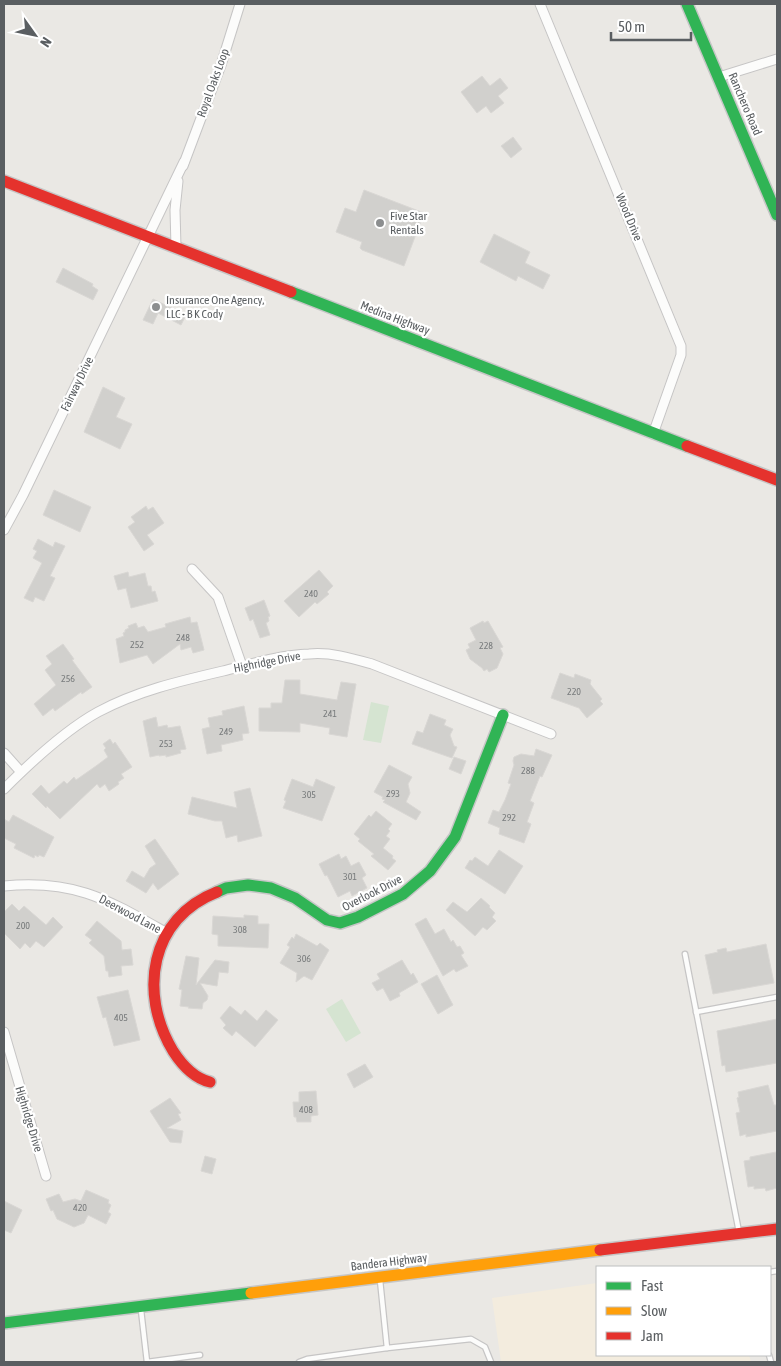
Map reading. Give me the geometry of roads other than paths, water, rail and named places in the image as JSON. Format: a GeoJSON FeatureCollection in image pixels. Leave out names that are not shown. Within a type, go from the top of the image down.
{"type":"FeatureCollection","features":[{"type":"Feature","properties":{"kind":"main road","name":"Ranchero Road"},"geometry":{"type":"LineString","coordinates":[[687,4],[777,213]]}},
{"type":"Feature","properties":{"kind":"main road","name":"Medina Highway"},"geometry":{"type":"LineString","coordinates":[[4,181],[653,434],[777,480]]}},
{"type":"Feature","properties":{"kind":"main road","name":"Overlook Drive"},"geometry":{"type":"LineString","coordinates":[[210,1082],[196,1077],[185,1066],[164,1033],[156,1012],[152,987],[156,961],[167,933],[180,914],[201,898],[223,889],[246,886],[270,888],[291,895],[333,923],[342,923],[355,919],[410,889],[430,872],[444,856],[455,837],[504,715]]}},
{"type":"Feature","properties":{"kind":"main road","name":"Bandera Highway"},"geometry":{"type":"LineString","coordinates":[[4,1323],[380,1276],[777,1230]]}},
{"type":"Feature","properties":{"kind":"street","name":"Royal Oaks Loop"},"geometry":{"type":"LineString","coordinates":[[148,236],[184,162],[221,65],[240,4]]}},
{"type":"Feature","properties":{"kind":"street","name":"Wood Drive"},"geometry":{"type":"LineString","coordinates":[[540,4],[681,346],[682,355],[653,434]]}},
{"type":"Feature","properties":{"kind":"street"},"geometry":{"type":"LineString","coordinates":[[718,77],[777,59]]}},
{"type":"Feature","properties":{"kind":"street","name":"Royal Oaks Loop"},"geometry":{"type":"LineString","coordinates":[[176,247],[176,198],[184,162]]}},
{"type":"Feature","properties":{"kind":"street","name":"Fairway Drive"},"geometry":{"type":"LineString","coordinates":[[4,530],[23,495],[148,236]]}},
{"type":"Feature","properties":{"kind":"street"},"geometry":{"type":"LineString","coordinates":[[192,569],[218,597],[242,666]]}},
{"type":"Feature","properties":{"kind":"street","name":"Highridge Drive"},"geometry":{"type":"LineString","coordinates":[[4,789],[21,772],[73,729],[96,713],[122,699],[152,689],[242,666],[309,654],[342,655],[372,664],[551,734]]}},
{"type":"Feature","properties":{"kind":"street"},"geometry":{"type":"LineString","coordinates":[[4,753],[21,772]]}},
{"type":"Feature","properties":{"kind":"street","name":"Deerwood Lane"},"geometry":{"type":"LineString","coordinates":[[4,886],[24,884],[50,885],[76,889],[120,906],[167,933]]}},
{"type":"Feature","properties":{"kind":"street","name":"Highridge Drive"},"geometry":{"type":"LineString","coordinates":[[4,1032],[46,1176]]}},
{"type":"Feature","properties":{"kind":"lane"},"geometry":{"type":"LineString","coordinates":[[684,954],[739,1234]]}},
{"type":"Feature","properties":{"kind":"lane"},"geometry":{"type":"LineString","coordinates":[[696,1012],[777,996]]}},
{"type":"Feature","properties":{"kind":"lane"},"geometry":{"type":"LineString","coordinates":[[380,1276],[387,1348]]}},
{"type":"Feature","properties":{"kind":"lane"},"geometry":{"type":"LineString","coordinates":[[141,1306],[147,1362],[200,1355]]}},
{"type":"Feature","properties":{"kind":"lane"},"geometry":{"type":"LineString","coordinates":[[299,1362],[307,1359],[387,1348],[470,1339],[485,1347],[491,1362]]}},
{"type":"Feature","properties":{"kind":"place","name":"Five Star Rentals"},"geometry":{"type":"Point","coordinates":[380,223]}},
{"type":"Feature","properties":{"kind":"place","name":"Insurance One Agency, LLC - B K Cody"},"geometry":{"type":"Point","coordinates":[156,307]}}]}
